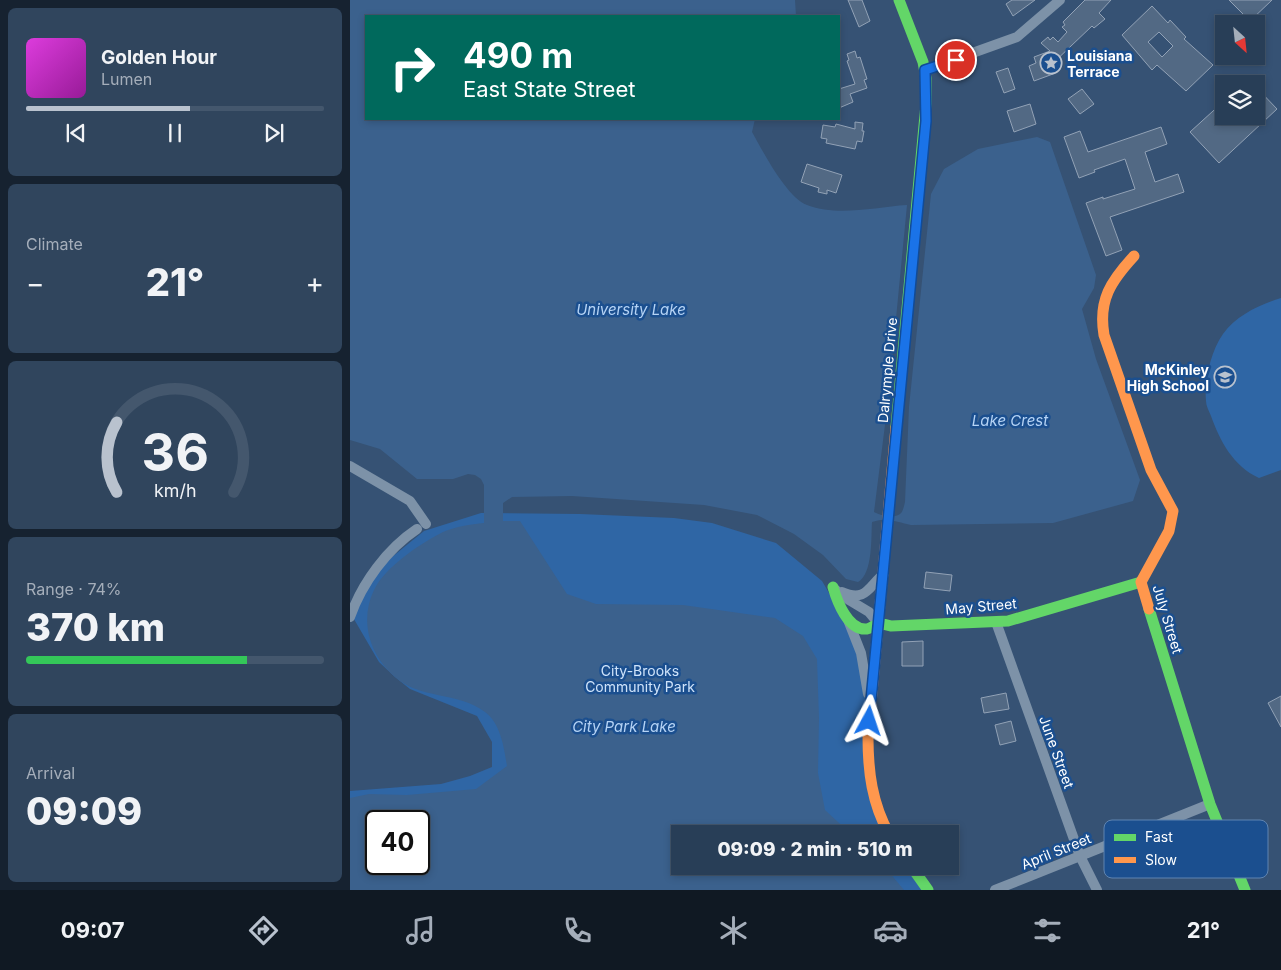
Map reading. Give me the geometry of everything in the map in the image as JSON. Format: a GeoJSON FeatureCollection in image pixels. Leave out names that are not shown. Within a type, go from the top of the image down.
{"type":"FeatureCollection","features":[{"type":"Feature","properties":{"kind":"street","name":"Dalrymple Drive"},"geometry":{"type":"LineString","coordinates":[[884,825],[880,816],[870,780],[867,748],[926,121],[925,70],[900,0]]}},
{"type":"Feature","properties":{"kind":"street"},"geometry":{"type":"LineString","coordinates":[[925,70],[1017,37],[1060,0]]}},
{"type":"Feature","properties":{"kind":"street","name":"July Street"},"geometry":{"type":"LineString","coordinates":[[1134,256],[1113,279],[1104,298],[1101,314],[1104,335],[1151,470],[1173,511],[1169,531],[1141,582],[1217,820]]}},
{"type":"Feature","properties":{"kind":"street"},"geometry":{"type":"LineString","coordinates":[[350,466],[410,501],[426,524]]}},
{"type":"Feature","properties":{"kind":"street"},"geometry":{"type":"LineString","coordinates":[[350,615],[384,559],[417,530]]}},
{"type":"Feature","properties":{"kind":"street"},"geometry":{"type":"LineString","coordinates":[[836,589],[853,595],[867,592],[872,587],[874,581],[884,574]]}},
{"type":"Feature","properties":{"kind":"street","name":"May Street"},"geometry":{"type":"LineString","coordinates":[[836,589],[837,602],[853,623],[863,628],[872,628],[879,624],[891,626],[996,622],[1024,617],[1141,582]]}},
{"type":"Feature","properties":{"kind":"street"},"geometry":{"type":"LineString","coordinates":[[836,589],[849,600],[873,615],[879,624]]}},
{"type":"Feature","properties":{"kind":"street"},"geometry":{"type":"LineString","coordinates":[[845,614],[861,653],[870,705]]}},
{"type":"Feature","properties":{"kind":"street","name":"June Street"},"geometry":{"type":"LineString","coordinates":[[996,622],[1080,856],[1098,890]]}},
{"type":"Feature","properties":{"kind":"street","name":"April Street"},"geometry":{"type":"LineString","coordinates":[[1170,820],[1210,804]]}},
{"type":"Feature","properties":{"kind":"street","name":"April Street"},"geometry":{"type":"LineString","coordinates":[[995,890],[1104,846]]}},
{"type":"Feature","properties":{"kind":"street"},"geometry":{"type":"LineString","coordinates":[[917,875],[928,890]]}},
{"type":"Feature","properties":{"kind":"street","name":"July Street"},"geometry":{"type":"LineString","coordinates":[[1240,878],[1245,890]]}},
{"type":"Feature","properties":{"kind":"green space"},"geometry":{"type":"Polygon","coordinates":[[[1281,298],[1281,470],[1259,478],[1242,467],[1223,443],[1206,405],[1206,384],[1209,366],[1215,349],[1229,327],[1249,312],[1281,298]]]}},
{"type":"Feature","properties":{"kind":"green space","name":"City Park Lake"},"geometry":{"type":"Polygon","coordinates":[[[481,513],[580,514],[674,518],[712,523],[776,543],[822,581],[856,639],[870,705],[869,771],[888,825],[671,825],[671,875],[917,875],[928,890],[350,890],[350,791],[441,784],[470,776],[492,767],[492,742],[477,716],[410,689],[379,662],[351,614],[376,570],[424,531],[481,513]]]}},
{"type":"Feature","properties":{"kind":"water"},"geometry":{"type":"Polygon","coordinates":[[[350,0],[795,0],[796,15],[365,15],[365,120],[755,120],[752,132],[783,184],[799,201],[819,209],[844,211],[907,205],[888,401],[874,512],[883,515],[890,516],[901,513],[905,502],[909,407],[931,194],[944,169],[978,149],[1037,137],[1050,142],[1096,275],[1094,288],[1082,309],[1096,359],[1140,480],[1133,501],[1053,523],[911,525],[886,520],[872,522],[869,563],[863,578],[858,582],[846,579],[823,555],[794,534],[757,515],[704,505],[572,496],[512,497],[503,503],[503,521],[520,521],[567,594],[596,604],[683,605],[775,618],[803,636],[817,659],[818,773],[825,810],[841,825],[671,825],[671,875],[892,875],[904,890],[350,890],[350,798],[369,794],[407,795],[476,789],[507,766],[501,737],[495,723],[485,712],[463,701],[415,689],[404,684],[386,668],[373,648],[369,637],[367,614],[374,590],[379,581],[395,564],[424,542],[443,532],[463,526],[484,523],[484,485],[481,479],[475,475],[468,474],[453,479],[417,479],[380,449],[350,440],[350,0]]]}},
{"type":"Feature","properties":{"kind":"building"},"geometry":{"type":"Polygon","coordinates":[[[848,0],[862,0],[870,21],[859,27],[848,0]]]}},
{"type":"Feature","properties":{"kind":"building"},"geometry":{"type":"Polygon","coordinates":[[[1012,0],[1035,0],[1013,16],[1006,4],[1012,0]]]}},
{"type":"Feature","properties":{"kind":"building"},"geometry":{"type":"Polygon","coordinates":[[[1085,0],[1111,0],[1099,13],[1105,19],[1094,28],[1092,26],[1050,66],[1053,74],[1034,81],[1029,66],[1036,63],[1034,57],[1050,51],[1041,43],[1048,37],[1050,40],[1053,37],[1058,42],[1067,32],[1062,27],[1065,25],[1063,22],[1085,0]]]}},
{"type":"Feature","properties":{"kind":"building"},"geometry":{"type":"Polygon","coordinates":[[[1229,0],[1272,0],[1256,15],[1244,15],[1229,0]]]}},
{"type":"Feature","properties":{"kind":"building"},"geometry":{"type":"Polygon","coordinates":[[[1152,6],[1168,23],[1170,20],[1186,37],[1184,39],[1213,65],[1186,91],[1157,65],[1152,70],[1122,35],[1152,6]],[[1159,32],[1148,42],[1162,57],[1173,46],[1159,32]]]}},
{"type":"Feature","properties":{"kind":"building"},"geometry":{"type":"Polygon","coordinates":[[[855,51],[857,58],[860,57],[867,79],[864,80],[867,88],[850,94],[853,102],[840,108],[840,89],[855,84],[847,61],[849,60],[847,54],[855,51]]]}},
{"type":"Feature","properties":{"kind":"building"},"geometry":{"type":"Polygon","coordinates":[[[1008,68],[1015,89],[1004,93],[996,72],[1008,68]]]}},
{"type":"Feature","properties":{"kind":"building"},"geometry":{"type":"Polygon","coordinates":[[[1082,89],[1094,104],[1080,114],[1068,99],[1082,89]]]}},
{"type":"Feature","properties":{"kind":"building"},"geometry":{"type":"Polygon","coordinates":[[[1265,96],[1277,109],[1265,120],[1265,96]]]}},
{"type":"Feature","properties":{"kind":"building"},"geometry":{"type":"Polygon","coordinates":[[[1030,104],[1036,124],[1014,132],[1007,111],[1030,104]]]}},
{"type":"Feature","properties":{"kind":"building"},"geometry":{"type":"Polygon","coordinates":[[[1215,109],[1215,125],[1260,125],[1219,163],[1190,132],[1215,109]]]}},
{"type":"Feature","properties":{"kind":"building"},"geometry":{"type":"Polygon","coordinates":[[[855,122],[863,123],[862,131],[864,131],[862,142],[857,141],[855,149],[826,143],[827,139],[821,138],[823,125],[835,127],[836,124],[855,129],[855,122]]]}},
{"type":"Feature","properties":{"kind":"building"},"geometry":{"type":"Polygon","coordinates":[[[1161,127],[1167,144],[1145,152],[1155,182],[1178,174],[1184,192],[1110,217],[1122,250],[1106,256],[1086,203],[1135,189],[1125,159],[1094,170],[1095,172],[1079,178],[1064,137],[1080,131],[1088,152],[1161,127]]]}},
{"type":"Feature","properties":{"kind":"building"},"geometry":{"type":"Polygon","coordinates":[[[807,164],[842,175],[836,193],[827,190],[827,194],[818,192],[819,188],[801,182],[807,164]]]}},
{"type":"Feature","properties":{"kind":"building"},"geometry":{"type":"Polygon","coordinates":[[[926,572],[952,575],[950,591],[924,588],[926,572]]]}},
{"type":"Feature","properties":{"kind":"building"},"geometry":{"type":"Polygon","coordinates":[[[923,641],[923,666],[902,666],[902,642],[923,641]]]}},
{"type":"Feature","properties":{"kind":"building"},"geometry":{"type":"Polygon","coordinates":[[[1006,693],[1009,709],[984,713],[981,698],[1006,693]]]}},
{"type":"Feature","properties":{"kind":"building"},"geometry":{"type":"Polygon","coordinates":[[[1281,696],[1281,727],[1268,703],[1281,696]]]}},
{"type":"Feature","properties":{"kind":"building"},"geometry":{"type":"Polygon","coordinates":[[[1011,721],[1016,741],[1000,745],[995,725],[1011,721]]]}},
{"type":"Feature","properties":{"kind":"traffic: fast"},"geometry":{"type":"LineString","coordinates":[[896,427],[926,104],[926,78],[923,62],[899,0]]}},
{"type":"Feature","properties":{"kind":"traffic: fast"},"geometry":{"type":"LineString","coordinates":[[833,587],[844,614],[854,625],[867,629],[879,624],[891,626],[1008,621],[1141,582]]}},
{"type":"Feature","properties":{"kind":"traffic: fast"},"geometry":{"type":"LineString","coordinates":[[1149,609],[1217,820]]}},
{"type":"Feature","properties":{"kind":"traffic: fast"},"geometry":{"type":"LineString","coordinates":[[917,875],[928,890]]}},
{"type":"Feature","properties":{"kind":"traffic: fast"},"geometry":{"type":"LineString","coordinates":[[1240,878],[1245,890]]}},
{"type":"Feature","properties":{"kind":"traffic: slow"},"geometry":{"type":"LineString","coordinates":[[1134,256],[1119,274],[1108,292],[1103,311],[1103,323],[1104,335],[1151,470],[1173,511],[1169,531],[1141,582],[1149,609]]}},
{"type":"Feature","properties":{"kind":"traffic: slow"},"geometry":{"type":"LineString","coordinates":[[884,825],[872,787],[868,737],[896,427]]}},
{"type":"Feature","properties":{"kind":"place","name":"Louisiana Terrace"},"geometry":{"type":"Point","coordinates":[1051,63]}},
{"type":"Feature","properties":{"kind":"place","name":"McKinley High School"},"geometry":{"type":"Point","coordinates":[1225,377]}},
{"type":"Feature","properties":{"kind":"route"},"geometry":{"type":"LineString","coordinates":[[869,721],[926,121],[925,70],[956,60]]}},
{"type":"Feature","properties":{"kind":"water label","name":"University Lake"},"geometry":{"type":"Point","coordinates":[631,309]}},
{"type":"Feature","properties":{"kind":"water label","name":"Lake Crest"},"geometry":{"type":"Point","coordinates":[1010,420]}},
{"type":"Feature","properties":{"kind":"park label","name":"City-Brooks Community Park"},"geometry":{"type":"Point","coordinates":[640,678]}}]}
